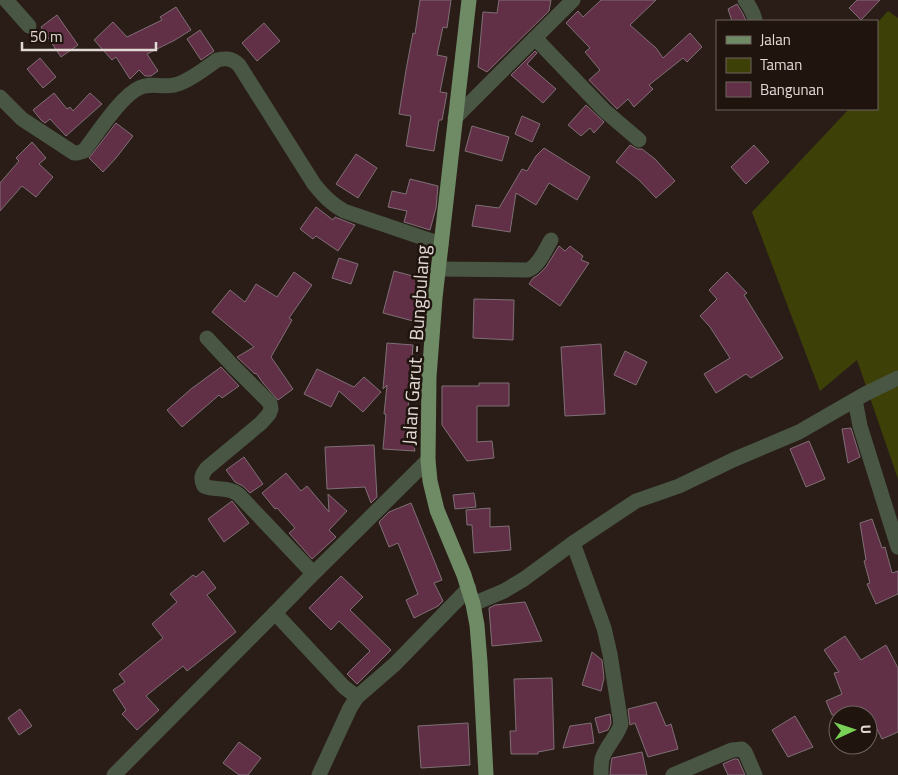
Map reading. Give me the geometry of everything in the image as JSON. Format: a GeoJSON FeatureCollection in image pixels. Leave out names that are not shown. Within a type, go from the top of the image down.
{"type":"FeatureCollection","features":[{"type":"Feature","properties":{"kind":"main road","name":"Jalan Garut - Bungbulang"},"geometry":{"type":"LineString","coordinates":[[469,0],[438,269],[429,376],[428,460],[430,481],[437,510],[469,588],[477,624],[486,775]]}},
{"type":"Feature","properties":{"kind":"street"},"geometry":{"type":"LineString","coordinates":[[6,0],[29,26]]}},
{"type":"Feature","properties":{"kind":"street"},"geometry":{"type":"LineString","coordinates":[[456,118],[573,0]]}},
{"type":"Feature","properties":{"kind":"street"},"geometry":{"type":"LineString","coordinates":[[745,0],[751,8],[755,20]]}},
{"type":"Feature","properties":{"kind":"street"},"geometry":{"type":"LineString","coordinates":[[535,38],[605,111],[639,140]]}},
{"type":"Feature","properties":{"kind":"street"},"geometry":{"type":"LineString","coordinates":[[0,97],[22,119],[74,153],[77,153],[84,151],[123,100],[136,89],[147,85],[177,85],[217,60],[230,59],[239,65],[314,184],[333,205],[344,211],[441,244]]}},
{"type":"Feature","properties":{"kind":"street"},"geometry":{"type":"LineString","coordinates":[[438,269],[528,270],[536,265],[551,240]]}},
{"type":"Feature","properties":{"kind":"street"},"geometry":{"type":"LineString","coordinates":[[207,338],[270,403],[271,408],[269,414],[261,423],[207,468],[202,474],[202,482],[204,486],[211,489],[232,490],[238,494],[314,573]]}},
{"type":"Feature","properties":{"kind":"street"},"geometry":{"type":"LineString","coordinates":[[473,604],[504,592],[573,542],[636,501],[679,486],[799,432],[865,394],[898,378]]}},
{"type":"Feature","properties":{"kind":"street"},"geometry":{"type":"LineString","coordinates":[[855,400],[860,426],[898,547]]}},
{"type":"Feature","properties":{"kind":"street"},"geometry":{"type":"LineString","coordinates":[[114,775],[428,460]]}},
{"type":"Feature","properties":{"kind":"street"},"geometry":{"type":"LineString","coordinates":[[573,542],[608,642],[621,724],[618,733],[602,760],[602,775]]}},
{"type":"Feature","properties":{"kind":"street"},"geometry":{"type":"LineString","coordinates":[[319,775],[357,697],[395,664],[469,588]]}},
{"type":"Feature","properties":{"kind":"street"},"geometry":{"type":"LineString","coordinates":[[275,614],[344,687],[357,697]]}},
{"type":"Feature","properties":{"kind":"street"},"geometry":{"type":"LineString","coordinates":[[673,775],[732,750],[742,749],[755,775]]}},
{"type":"Feature","properties":{"kind":"green space"},"geometry":{"type":"Polygon","coordinates":[[[888,11],[898,18],[898,479],[857,360],[820,391],[752,212],[848,110],[878,110],[878,22],[888,11]]]}},
{"type":"Feature","properties":{"kind":"building"},"geometry":{"type":"Polygon","coordinates":[[[420,0],[451,0],[447,28],[443,27],[437,55],[447,57],[440,92],[447,93],[442,120],[439,120],[434,151],[406,146],[411,116],[399,114],[420,0]]]}},
{"type":"Feature","properties":{"kind":"building"},"geometry":{"type":"Polygon","coordinates":[[[499,0],[551,0],[549,11],[487,72],[478,67],[483,12],[497,13],[499,0]]]}},
{"type":"Feature","properties":{"kind":"building"},"geometry":{"type":"Polygon","coordinates":[[[601,0],[656,0],[630,25],[656,48],[663,58],[690,33],[702,47],[687,62],[683,58],[649,85],[653,89],[634,107],[628,99],[617,109],[589,80],[600,70],[585,52],[590,48],[566,23],[578,11],[583,17],[601,0]]]}},
{"type":"Feature","properties":{"kind":"building"},"geometry":{"type":"Polygon","coordinates":[[[857,0],[880,0],[861,20],[849,8],[857,0]]]}},
{"type":"Feature","properties":{"kind":"building"},"geometry":{"type":"Polygon","coordinates":[[[737,4],[746,20],[732,20],[728,9],[737,4]]]}},
{"type":"Feature","properties":{"kind":"building"},"geometry":{"type":"Polygon","coordinates":[[[176,7],[191,30],[147,54],[158,71],[151,76],[145,76],[139,70],[130,79],[116,57],[112,60],[94,40],[113,22],[127,37],[162,20],[160,17],[176,7]]]}},
{"type":"Feature","properties":{"kind":"building"},"geometry":{"type":"Polygon","coordinates":[[[57,15],[78,45],[61,57],[41,27],[57,15]]]}},
{"type":"Feature","properties":{"kind":"building"},"geometry":{"type":"Polygon","coordinates":[[[264,23],[280,41],[257,61],[242,43],[264,23]]]}},
{"type":"Feature","properties":{"kind":"building"},"geometry":{"type":"Polygon","coordinates":[[[200,30],[214,51],[201,60],[187,39],[200,30]]]}},
{"type":"Feature","properties":{"kind":"building"},"geometry":{"type":"Polygon","coordinates":[[[535,51],[537,53],[527,64],[556,89],[543,103],[511,75],[535,51]]]}},
{"type":"Feature","properties":{"kind":"building"},"geometry":{"type":"Polygon","coordinates":[[[40,58],[56,77],[43,88],[27,69],[40,58]]]}},
{"type":"Feature","properties":{"kind":"building"},"geometry":{"type":"Polygon","coordinates":[[[54,93],[67,109],[70,107],[73,111],[90,93],[102,104],[66,136],[50,119],[45,123],[33,110],[54,93]]]}},
{"type":"Feature","properties":{"kind":"building"},"geometry":{"type":"Polygon","coordinates":[[[586,105],[604,122],[594,133],[590,128],[581,136],[568,125],[586,105]]]}},
{"type":"Feature","properties":{"kind":"building"},"geometry":{"type":"Polygon","coordinates":[[[522,116],[540,124],[532,142],[515,134],[522,116]]]}},
{"type":"Feature","properties":{"kind":"building"},"geometry":{"type":"Polygon","coordinates":[[[116,123],[133,136],[103,172],[89,158],[116,123]]]}},
{"type":"Feature","properties":{"kind":"building"},"geometry":{"type":"Polygon","coordinates":[[[472,126],[509,137],[502,161],[465,151],[472,126]]]}},
{"type":"Feature","properties":{"kind":"building"},"geometry":{"type":"Polygon","coordinates":[[[32,142],[46,158],[39,164],[53,177],[36,197],[22,186],[0,211],[0,183],[19,161],[16,158],[32,142]]]}},
{"type":"Feature","properties":{"kind":"building"},"geometry":{"type":"Polygon","coordinates":[[[630,145],[637,149],[642,149],[655,159],[675,181],[656,198],[639,180],[616,162],[630,145]]]}},
{"type":"Feature","properties":{"kind":"building"},"geometry":{"type":"Polygon","coordinates":[[[754,145],[769,162],[746,184],[731,167],[754,145]]]}},
{"type":"Feature","properties":{"kind":"building"},"geometry":{"type":"Polygon","coordinates":[[[544,148],[590,177],[577,200],[549,183],[536,205],[516,193],[510,232],[472,226],[476,205],[499,208],[522,169],[527,171],[536,156],[544,148]]]}},
{"type":"Feature","properties":{"kind":"building"},"geometry":{"type":"Polygon","coordinates":[[[356,154],[377,168],[358,198],[336,184],[356,154]]]}},
{"type":"Feature","properties":{"kind":"building"},"geometry":{"type":"Polygon","coordinates":[[[410,179],[438,186],[436,208],[430,230],[404,222],[407,211],[388,207],[392,191],[406,194],[410,179]]]}},
{"type":"Feature","properties":{"kind":"building"},"geometry":{"type":"Polygon","coordinates":[[[316,207],[333,220],[335,217],[355,225],[338,251],[316,236],[313,239],[300,229],[316,207]]]}},
{"type":"Feature","properties":{"kind":"building"},"geometry":{"type":"Polygon","coordinates":[[[559,246],[565,251],[570,246],[583,256],[581,260],[589,263],[560,306],[529,284],[546,267],[559,246]]]}},
{"type":"Feature","properties":{"kind":"building"},"geometry":{"type":"Polygon","coordinates":[[[339,258],[358,264],[351,284],[332,278],[339,258]]]}},
{"type":"Feature","properties":{"kind":"building"},"geometry":{"type":"Polygon","coordinates":[[[394,271],[428,280],[417,322],[383,313],[394,271]]]}},
{"type":"Feature","properties":{"kind":"building"},"geometry":{"type":"Polygon","coordinates":[[[294,272],[312,285],[289,318],[292,320],[271,357],[293,389],[278,400],[256,373],[237,357],[254,347],[212,312],[230,290],[245,302],[256,284],[277,297],[294,272]]]}},
{"type":"Feature","properties":{"kind":"building"},"geometry":{"type":"Polygon","coordinates":[[[727,272],[747,293],[744,295],[783,358],[751,378],[746,374],[716,393],[704,374],[730,358],[710,327],[700,316],[717,299],[709,290],[727,272]]]}},
{"type":"Feature","properties":{"kind":"building"},"geometry":{"type":"Polygon","coordinates":[[[474,299],[514,300],[513,340],[473,338],[474,299]]]}},
{"type":"Feature","properties":{"kind":"building"},"geometry":{"type":"Polygon","coordinates":[[[387,343],[413,345],[406,436],[412,437],[415,451],[383,449],[387,385],[383,389],[387,343]]]}},
{"type":"Feature","properties":{"kind":"building"},"geometry":{"type":"Polygon","coordinates":[[[601,344],[605,414],[565,416],[561,347],[601,344]]]}},
{"type":"Feature","properties":{"kind":"building"},"geometry":{"type":"Polygon","coordinates":[[[625,351],[647,362],[636,385],[614,375],[625,351]]]}},
{"type":"Feature","properties":{"kind":"building"},"geometry":{"type":"Polygon","coordinates":[[[221,367],[239,386],[222,398],[219,395],[182,427],[167,410],[221,367]]]}},
{"type":"Feature","properties":{"kind":"building"},"geometry":{"type":"Polygon","coordinates":[[[317,369],[354,387],[364,377],[381,392],[363,412],[339,391],[331,407],[304,394],[317,369]]]}},
{"type":"Feature","properties":{"kind":"building"},"geometry":{"type":"Polygon","coordinates":[[[479,383],[509,383],[509,406],[477,406],[477,442],[492,441],[494,458],[467,461],[442,425],[442,386],[479,386],[479,383]]]}},
{"type":"Feature","properties":{"kind":"building"},"geometry":{"type":"Polygon","coordinates":[[[851,428],[860,457],[848,463],[842,429],[851,428]]]}},
{"type":"Feature","properties":{"kind":"building"},"geometry":{"type":"Polygon","coordinates":[[[809,441],[825,479],[806,487],[790,449],[809,441]]]}},
{"type":"Feature","properties":{"kind":"building"},"geometry":{"type":"Polygon","coordinates":[[[374,445],[377,497],[371,503],[365,487],[327,489],[325,447],[374,445]]]}},
{"type":"Feature","properties":{"kind":"building"},"geometry":{"type":"Polygon","coordinates":[[[244,457],[263,484],[250,493],[243,486],[235,482],[226,470],[244,457]]]}},
{"type":"Feature","properties":{"kind":"building"},"geometry":{"type":"Polygon","coordinates":[[[286,473],[301,491],[307,486],[329,512],[328,494],[347,511],[329,530],[336,537],[312,559],[289,533],[295,528],[277,508],[275,509],[262,493],[286,473]]]}},
{"type":"Feature","properties":{"kind":"building"},"geometry":{"type":"Polygon","coordinates":[[[474,493],[476,507],[455,509],[453,495],[474,493]]]}},
{"type":"Feature","properties":{"kind":"building"},"geometry":{"type":"Polygon","coordinates":[[[232,501],[249,523],[224,542],[208,519],[232,501]]]}},
{"type":"Feature","properties":{"kind":"building"},"geometry":{"type":"Polygon","coordinates":[[[411,503],[442,580],[434,583],[443,601],[438,606],[414,618],[406,600],[418,594],[398,543],[389,547],[379,522],[389,512],[411,503]]]}},
{"type":"Feature","properties":{"kind":"building"},"geometry":{"type":"Polygon","coordinates":[[[490,508],[490,527],[509,526],[511,550],[474,553],[472,525],[467,525],[466,510],[490,508]]]}},
{"type":"Feature","properties":{"kind":"building"},"geometry":{"type":"Polygon","coordinates":[[[872,519],[882,548],[885,547],[892,573],[898,571],[898,594],[876,604],[867,584],[870,583],[864,561],[866,560],[860,523],[872,519]]]}},
{"type":"Feature","properties":{"kind":"building"},"geometry":{"type":"Polygon","coordinates":[[[203,571],[216,588],[207,595],[236,632],[187,671],[183,666],[146,696],[159,710],[137,730],[122,714],[126,710],[113,690],[125,682],[119,674],[163,638],[152,624],[177,602],[170,594],[193,575],[196,577],[203,571]]]}},
{"type":"Feature","properties":{"kind":"building"},"geometry":{"type":"Polygon","coordinates":[[[341,576],[363,597],[350,610],[391,650],[357,684],[347,674],[370,651],[339,621],[331,630],[309,608],[341,576]]]}},
{"type":"Feature","properties":{"kind":"building"},"geometry":{"type":"Polygon","coordinates":[[[525,602],[542,641],[492,646],[489,608],[495,605],[525,602]]]}},
{"type":"Feature","properties":{"kind":"building"},"geometry":{"type":"Polygon","coordinates":[[[845,636],[861,660],[886,645],[898,668],[898,732],[882,739],[878,731],[878,705],[828,706],[826,701],[842,694],[834,673],[839,672],[824,650],[845,636]]]}},
{"type":"Feature","properties":{"kind":"building"},"geometry":{"type":"Polygon","coordinates":[[[592,652],[602,660],[604,678],[601,691],[582,685],[592,652]]]}},
{"type":"Feature","properties":{"kind":"building"},"geometry":{"type":"Polygon","coordinates":[[[552,678],[554,749],[538,752],[538,754],[511,754],[510,731],[516,731],[514,679],[552,678]]]}},
{"type":"Feature","properties":{"kind":"building"},"geometry":{"type":"Polygon","coordinates":[[[656,702],[666,726],[671,724],[678,749],[648,757],[635,723],[630,725],[628,709],[656,702]]]}},
{"type":"Feature","properties":{"kind":"building"},"geometry":{"type":"Polygon","coordinates":[[[20,709],[32,726],[19,735],[8,718],[20,709]]]}},
{"type":"Feature","properties":{"kind":"building"},"geometry":{"type":"Polygon","coordinates":[[[610,714],[611,723],[608,730],[599,733],[595,718],[610,714]]]}},
{"type":"Feature","properties":{"kind":"building"},"geometry":{"type":"Polygon","coordinates":[[[795,716],[813,747],[788,757],[772,730],[795,716]]]}},
{"type":"Feature","properties":{"kind":"building"},"geometry":{"type":"Polygon","coordinates":[[[468,723],[470,765],[421,768],[418,726],[468,723]]]}},
{"type":"Feature","properties":{"kind":"building"},"geometry":{"type":"Polygon","coordinates":[[[591,723],[594,743],[563,748],[570,726],[591,723]]]}},
{"type":"Feature","properties":{"kind":"building"},"geometry":{"type":"Polygon","coordinates":[[[239,742],[261,758],[248,775],[239,775],[223,763],[239,742]]]}},
{"type":"Feature","properties":{"kind":"building"},"geometry":{"type":"Polygon","coordinates":[[[642,752],[647,775],[610,775],[612,758],[642,752]]]}},
{"type":"Feature","properties":{"kind":"building"},"geometry":{"type":"Polygon","coordinates":[[[738,759],[745,775],[728,775],[723,764],[738,759]]]}}]}
